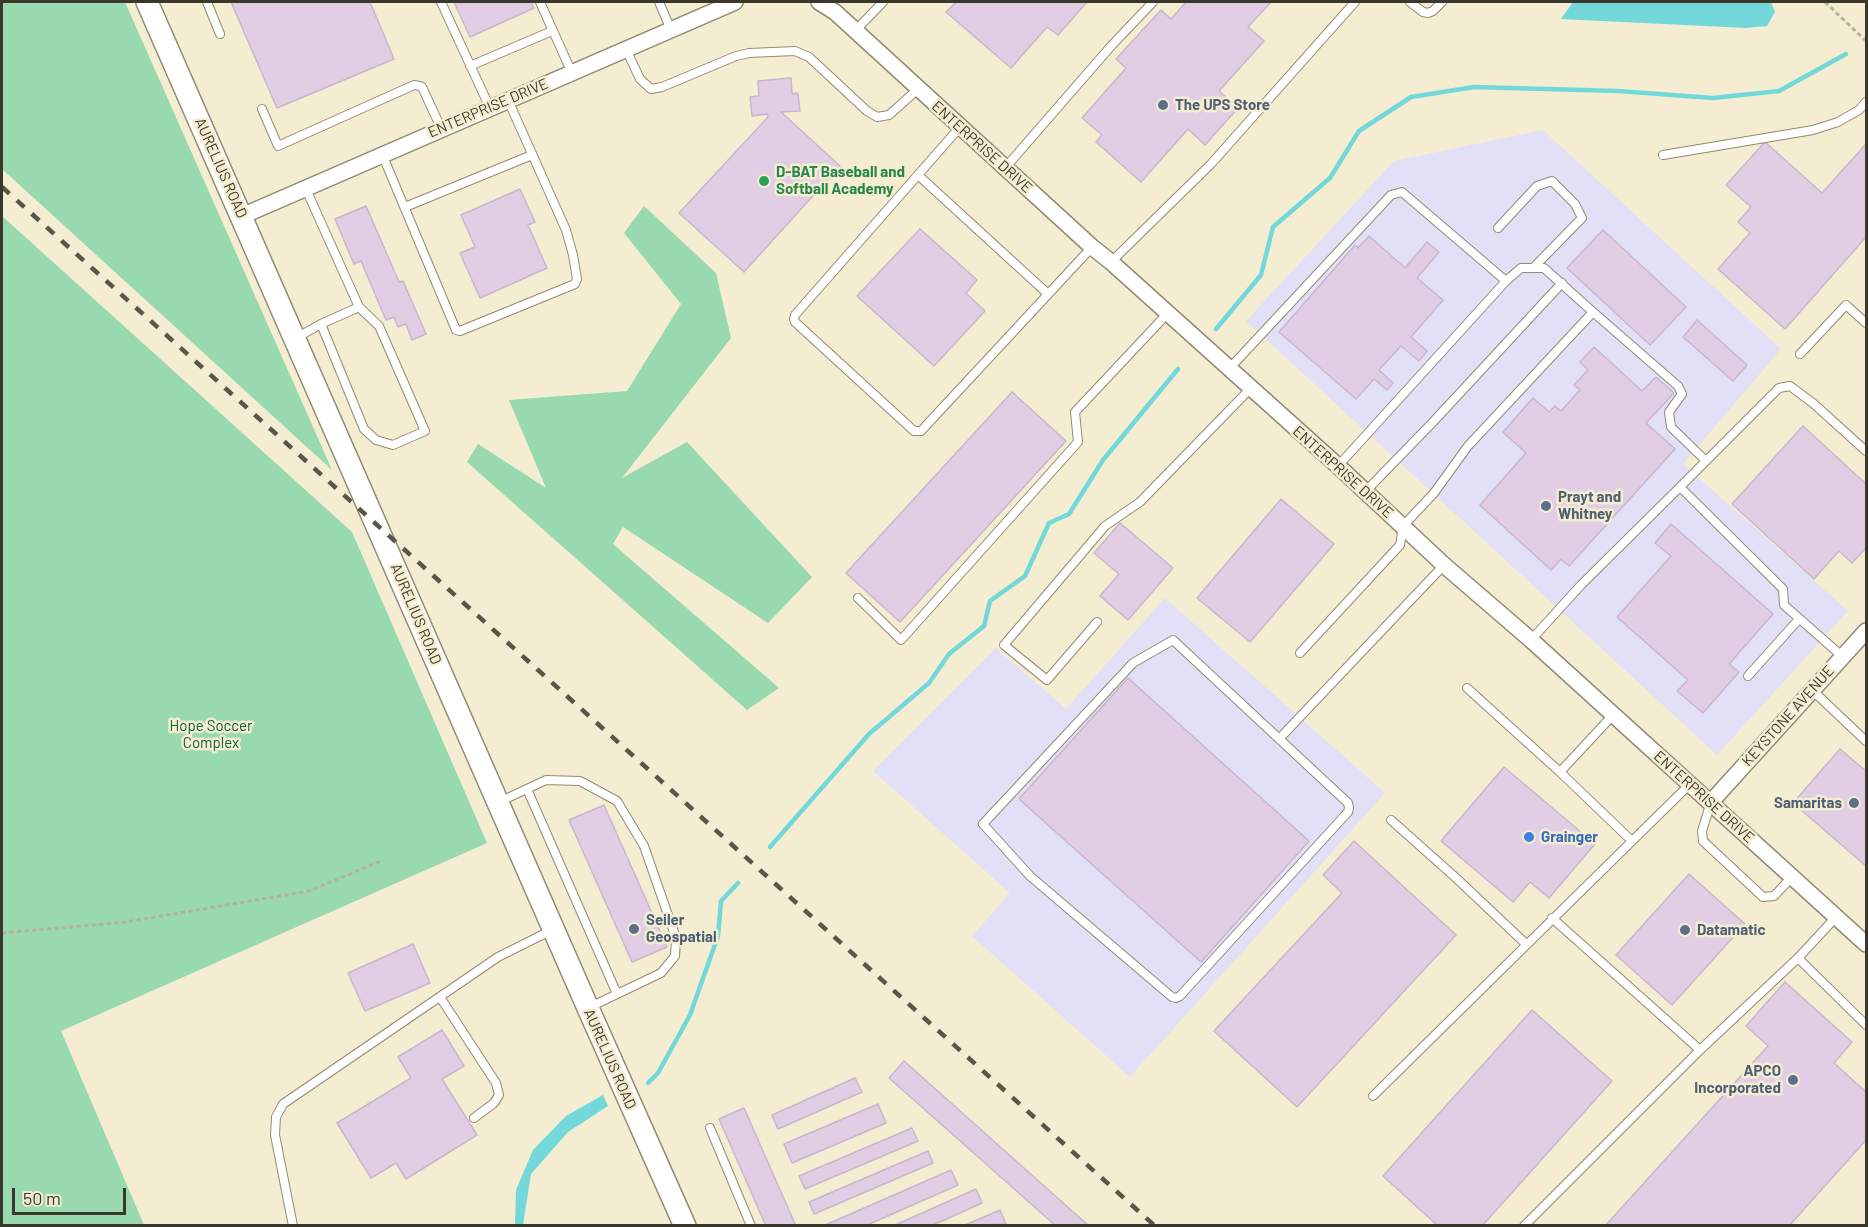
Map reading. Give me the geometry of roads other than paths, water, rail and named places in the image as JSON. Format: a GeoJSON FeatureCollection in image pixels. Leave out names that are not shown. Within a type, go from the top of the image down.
{"type":"FeatureCollection","features":[{"type":"Feature","properties":{"kind":"street","name":"AURELIUS ROAD"},"geometry":{"type":"LineString","coordinates":[[147,2],[685,1226]]}},
{"type":"Feature","properties":{"kind":"street","name":"ENTERPRISE DRIVE"},"geometry":{"type":"LineString","coordinates":[[242,216],[735,2]]}},
{"type":"Feature","properties":{"kind":"street","name":"ENTERPRISE DRIVE"},"geometry":{"type":"LineString","coordinates":[[819,2],[835,12],[1092,247],[1338,466],[1444,565],[1531,640],[1866,944]]}},
{"type":"Feature","properties":{"kind":"street","name":"KEYSTONE AVENUE"},"geometry":{"type":"LineString","coordinates":[[1711,802],[1866,631]]}},
{"type":"Feature","properties":{"kind":"lane"},"geometry":{"type":"LineString","coordinates":[[207,2],[220,34]]}},
{"type":"Feature","properties":{"kind":"lane"},"geometry":{"type":"LineString","coordinates":[[441,2],[490,108]]}},
{"type":"Feature","properties":{"kind":"lane"},"geometry":{"type":"LineString","coordinates":[[540,2],[572,73]]}},
{"type":"Feature","properties":{"kind":"lane"},"geometry":{"type":"LineString","coordinates":[[659,2],[671,30]]}},
{"type":"Feature","properties":{"kind":"lane"},"geometry":{"type":"LineString","coordinates":[[855,31],[882,2]]}},
{"type":"Feature","properties":{"kind":"lane"},"geometry":{"type":"LineString","coordinates":[[1005,168],[1112,45],[1153,2]]}},
{"type":"Feature","properties":{"kind":"lane"},"geometry":{"type":"LineString","coordinates":[[1111,262],[1210,164],[1354,2]]}},
{"type":"Feature","properties":{"kind":"lane"},"geometry":{"type":"LineString","coordinates":[[1410,2],[1428,13],[1442,2]]}},
{"type":"Feature","properties":{"kind":"lane"},"geometry":{"type":"LineString","coordinates":[[470,66],[552,31]]}},
{"type":"Feature","properties":{"kind":"lane"},"geometry":{"type":"LineString","coordinates":[[626,49],[640,79],[651,89],[662,87],[736,56],[750,53],[795,51],[809,57],[867,111],[877,117],[889,115],[918,89]]}},
{"type":"Feature","properties":{"kind":"lane"},"geometry":{"type":"LineString","coordinates":[[262,108],[278,146],[414,85],[422,87],[441,128]]}},
{"type":"Feature","properties":{"kind":"lane"},"geometry":{"type":"LineString","coordinates":[[382,154],[458,331],[575,284],[577,279],[566,230],[508,100]]}},
{"type":"Feature","properties":{"kind":"lane"},"geometry":{"type":"LineString","coordinates":[[1664,156],[1813,130],[1838,122],[1859,110],[1866,102]]}},
{"type":"Feature","properties":{"kind":"lane"},"geometry":{"type":"LineString","coordinates":[[960,127],[795,315],[794,319],[914,431],[921,431],[1092,247]]}},
{"type":"Feature","properties":{"kind":"lane"},"geometry":{"type":"LineString","coordinates":[[405,207],[532,155]]}},
{"type":"Feature","properties":{"kind":"lane"},"geometry":{"type":"LineString","coordinates":[[918,175],[1048,294]]}},
{"type":"Feature","properties":{"kind":"lane"},"geometry":{"type":"LineString","coordinates":[[1498,228],[1538,186],[1552,181],[1575,204],[1582,218],[1533,268]]}},
{"type":"Feature","properties":{"kind":"lane"},"geometry":{"type":"LineString","coordinates":[[305,187],[359,306],[379,326],[425,431],[393,445],[376,440],[364,429],[321,324]]}},
{"type":"Feature","properties":{"kind":"lane"},"geometry":{"type":"LineString","coordinates":[[1229,369],[1391,195],[1402,192],[1506,281]]}},
{"type":"Feature","properties":{"kind":"lane"},"geometry":{"type":"LineString","coordinates":[[1338,466],[1506,281],[1521,268],[1544,268],[1678,386],[1682,394],[1669,412],[1671,427],[1706,461]]}},
{"type":"Feature","properties":{"kind":"lane"},"geometry":{"type":"LineString","coordinates":[[1365,492],[1562,283]]}},
{"type":"Feature","properties":{"kind":"lane"},"geometry":{"type":"LineString","coordinates":[[1800,354],[1846,305],[1866,323]]}},
{"type":"Feature","properties":{"kind":"lane"},"geometry":{"type":"LineString","coordinates":[[296,338],[359,306]]}},
{"type":"Feature","properties":{"kind":"lane"},"geometry":{"type":"LineString","coordinates":[[1300,653],[1400,544],[1403,526],[1434,493],[1468,446],[1593,312]]}},
{"type":"Feature","properties":{"kind":"lane"},"geometry":{"type":"LineString","coordinates":[[858,598],[901,640],[1078,442],[1075,412],[1168,313]]}},
{"type":"Feature","properties":{"kind":"lane"},"geometry":{"type":"LineString","coordinates":[[1531,640],[1581,585],[1779,388],[1790,386],[1814,404],[1866,451]]}},
{"type":"Feature","properties":{"kind":"lane"},"geometry":{"type":"LineString","coordinates":[[1096,622],[1047,680],[1004,645],[1105,526],[1140,502],[1250,389]]}},
{"type":"Feature","properties":{"kind":"lane"},"geometry":{"type":"LineString","coordinates":[[1680,487],[1783,589],[1784,605],[1843,657]]}},
{"type":"Feature","properties":{"kind":"lane"},"geometry":{"type":"LineString","coordinates":[[1279,740],[1444,565]]}},
{"type":"Feature","properties":{"kind":"lane"},"geometry":{"type":"LineString","coordinates":[[1748,676],[1799,619]]}},
{"type":"Feature","properties":{"kind":"lane"},"geometry":{"type":"LineString","coordinates":[[1173,640],[1279,740],[1348,803],[1348,813],[1176,998],[1030,876],[983,824],[1133,663],[1173,640]]}},
{"type":"Feature","properties":{"kind":"lane"},"geometry":{"type":"LineString","coordinates":[[1467,688],[1631,840]]}},
{"type":"Feature","properties":{"kind":"lane"},"geometry":{"type":"LineString","coordinates":[[1812,690],[1866,741]]}},
{"type":"Feature","properties":{"kind":"lane"},"geometry":{"type":"LineString","coordinates":[[1560,772],[1613,715]]}},
{"type":"Feature","properties":{"kind":"lane"},"geometry":{"type":"LineString","coordinates":[[498,802],[546,780],[580,781],[617,801],[644,846],[676,938],[675,956],[661,973],[588,1008]]}},
{"type":"Feature","properties":{"kind":"lane"},"geometry":{"type":"LineString","coordinates":[[1374,1096],[1690,784]]}},
{"type":"Feature","properties":{"kind":"lane"},"geometry":{"type":"LineString","coordinates":[[527,789],[617,994]]}},
{"type":"Feature","properties":{"kind":"lane"},"geometry":{"type":"LineString","coordinates":[[1711,802],[1702,831],[1703,841],[1763,897],[1774,896],[1792,877]]}},
{"type":"Feature","properties":{"kind":"lane"},"geometry":{"type":"LineString","coordinates":[[1391,820],[1526,944]]}},
{"type":"Feature","properties":{"kind":"lane"},"geometry":{"type":"LineString","coordinates":[[1524,1226],[1700,1050],[1798,958],[1837,916]]}},
{"type":"Feature","properties":{"kind":"lane"},"geometry":{"type":"LineString","coordinates":[[1552,918],[1700,1050]]}},
{"type":"Feature","properties":{"kind":"lane"},"geometry":{"type":"LineString","coordinates":[[293,1226],[275,1135],[276,1117],[283,1104],[498,957],[553,929]]}},
{"type":"Feature","properties":{"kind":"lane"},"geometry":{"type":"LineString","coordinates":[[1798,958],[1866,1025]]}},
{"type":"Feature","properties":{"kind":"lane"},"geometry":{"type":"LineString","coordinates":[[440,997],[495,1083],[499,1095],[494,1103],[474,1118]]}},
{"type":"Feature","properties":{"kind":"lane"},"geometry":{"type":"LineString","coordinates":[[710,1128],[751,1226]]}},
{"type":"Feature","properties":{"kind":"water"},"geometry":{"type":"Polygon","coordinates":[[[1573,2],[1771,2],[1775,12],[1767,26],[1746,28],[1561,19],[1573,2]]]}},
{"type":"Feature","properties":{"kind":"water"},"geometry":{"type":"Polygon","coordinates":[[[603,1095],[608,1106],[568,1132],[531,1174],[523,1225],[515,1225],[516,1190],[533,1150],[566,1116],[603,1095]]]}},
{"type":"Feature","properties":{"kind":"waterway"},"geometry":{"type":"LineString","coordinates":[[1216,329],[1261,275],[1273,227],[1330,178],[1359,131],[1411,97],[1474,87],[1618,91],[1713,98],[1779,91],[1846,54]]}},
{"type":"Feature","properties":{"kind":"waterway"},"geometry":{"type":"LineString","coordinates":[[770,847],[869,734],[929,683],[949,654],[984,626],[990,601],[1025,576],[1049,523],[1069,514],[1103,460],[1178,369]]}},
{"type":"Feature","properties":{"kind":"waterway"},"geometry":{"type":"LineString","coordinates":[[648,1083],[658,1073],[690,1015],[718,936],[721,901],[738,883]]}},
{"type":"Feature","properties":{"kind":"railway"},"geometry":{"type":"LineString","coordinates":[[2,187],[1155,1226]]}},
{"type":"Feature","properties":{"kind":"place","name":"The UPS Store"},"geometry":{"type":"Point","coordinates":[1163,105]}},
{"type":"Feature","properties":{"kind":"place","name":"D-BAT Baseball and Softball Academy"},"geometry":{"type":"Point","coordinates":[764,181]}},
{"type":"Feature","properties":{"kind":"place","name":"Prayt and Whitney"},"geometry":{"type":"Point","coordinates":[1546,506]}},
{"type":"Feature","properties":{"kind":"place","name":"Samaritas"},"geometry":{"type":"Point","coordinates":[1854,803]}},
{"type":"Feature","properties":{"kind":"place","name":"Grainger"},"geometry":{"type":"Point","coordinates":[1529,837]}},
{"type":"Feature","properties":{"kind":"place","name":"Seiler Geospatial"},"geometry":{"type":"Point","coordinates":[634,929]}},
{"type":"Feature","properties":{"kind":"place","name":"Datamatic"},"geometry":{"type":"Point","coordinates":[1685,930]}},
{"type":"Feature","properties":{"kind":"place","name":"APCO Incorporated"},"geometry":{"type":"Point","coordinates":[1793,1080]}},
{"type":"Feature","properties":{"kind":"park label","name":"Hope Soccer Complex"},"geometry":{"type":"Point","coordinates":[211,734]}}]}
